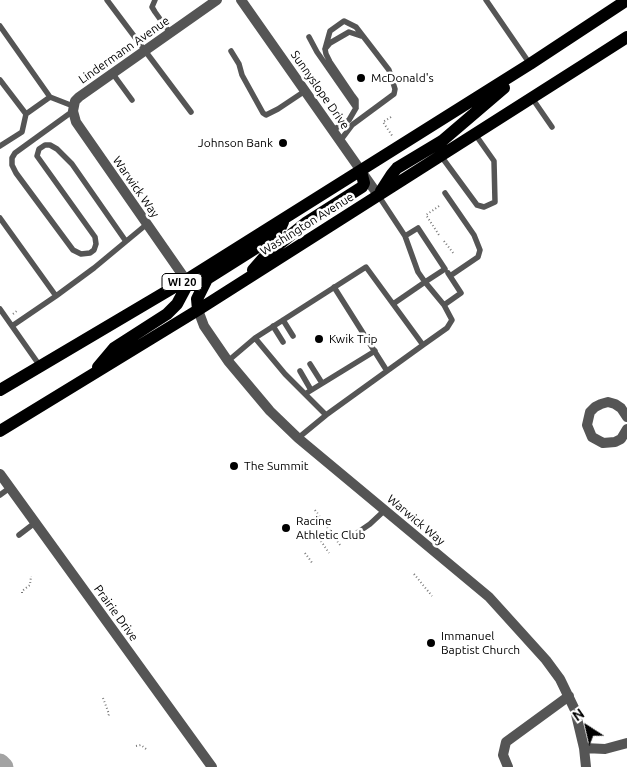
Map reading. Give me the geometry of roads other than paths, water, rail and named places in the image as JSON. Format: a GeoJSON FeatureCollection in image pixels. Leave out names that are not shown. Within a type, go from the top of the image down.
{"type":"FeatureCollection","features":[{"type":"Feature","properties":{"kind":"main road","name":"Washington Avenue"},"geometry":{"type":"LineString","coordinates":[[0,390],[186,280],[530,64],[627,0]]}},
{"type":"Feature","properties":{"kind":"main road","name":"Washington Avenue"},"geometry":{"type":"LineString","coordinates":[[0,432],[198,310],[627,36]]}},
{"type":"Feature","properties":{"kind":"main road"},"geometry":{"type":"LineString","coordinates":[[378,195],[397,168],[436,146],[530,64]]}},
{"type":"Feature","properties":{"kind":"main road"},"geometry":{"type":"LineString","coordinates":[[243,281],[267,254],[294,232],[362,187],[364,183],[361,171]]}},
{"type":"Feature","properties":{"kind":"main road"},"geometry":{"type":"LineString","coordinates":[[198,310],[197,299],[207,279],[272,238],[279,231],[284,218]]}},
{"type":"Feature","properties":{"kind":"main road"},"geometry":{"type":"LineString","coordinates":[[92,375],[114,348],[168,314],[177,304],[185,289],[186,280]]}},
{"type":"Feature","properties":{"kind":"street","name":"Lindermann Avenue"},"geometry":{"type":"LineString","coordinates":[[73,108],[79,97],[217,0]]}},
{"type":"Feature","properties":{"kind":"street","name":"Sunnyslope Drive"},"geometry":{"type":"LineString","coordinates":[[241,0],[378,195]]}},
{"type":"Feature","properties":{"kind":"street","name":"Warwick Way"},"geometry":{"type":"LineString","coordinates":[[73,108],[76,122],[186,280]]}},
{"type":"Feature","properties":{"kind":"street","name":"Warwick Way"},"geometry":{"type":"LineString","coordinates":[[198,310],[204,326],[228,361],[264,403],[298,438],[489,597],[546,660],[560,679],[569,696],[580,727],[586,767]]}},
{"type":"Feature","properties":{"kind":"street"},"geometry":{"type":"LineString","coordinates":[[626,433],[616,442],[609,444],[597,441],[588,432],[587,419],[595,407],[608,402],[621,408],[627,417]]}},
{"type":"Feature","properties":{"kind":"street","name":"Prairie Drive"},"geometry":{"type":"LineString","coordinates":[[0,474],[212,767]]}},
{"type":"Feature","properties":{"kind":"street"},"geometry":{"type":"LineString","coordinates":[[508,767],[503,755],[506,742],[511,736],[569,696]]}},
{"type":"Feature","properties":{"kind":"street"},"geometry":{"type":"LineString","coordinates":[[584,748],[605,749],[627,743]]}},
{"type":"Feature","properties":{"kind":"lane"},"geometry":{"type":"LineString","coordinates":[[107,0],[192,112]]}},
{"type":"Feature","properties":{"kind":"lane"},"geometry":{"type":"LineString","coordinates":[[156,0],[152,7],[170,33]]}},
{"type":"Feature","properties":{"kind":"lane"},"geometry":{"type":"LineString","coordinates":[[486,0],[530,64]]}},
{"type":"Feature","properties":{"kind":"lane"},"geometry":{"type":"LineString","coordinates":[[332,130],[349,120],[356,108],[356,100],[330,62],[325,49],[330,31],[344,21],[356,27],[389,70],[393,79],[394,94],[352,125],[340,141]]}},
{"type":"Feature","properties":{"kind":"lane"},"geometry":{"type":"LineString","coordinates":[[0,26],[50,97],[73,108],[15,153],[12,158],[12,165],[16,173],[72,250],[81,254],[90,253],[94,250],[96,244],[95,237],[37,156],[39,149],[45,145],[50,145],[57,149],[72,164],[125,240]]}},
{"type":"Feature","properties":{"kind":"lane"},"geometry":{"type":"LineString","coordinates":[[325,49],[349,32],[363,37]]}},
{"type":"Feature","properties":{"kind":"lane"},"geometry":{"type":"LineString","coordinates":[[309,37],[317,52],[356,108]]}},
{"type":"Feature","properties":{"kind":"lane"},"geometry":{"type":"LineString","coordinates":[[230,51],[239,64],[242,75],[263,113],[266,115],[304,91]]}},
{"type":"Feature","properties":{"kind":"lane"},"geometry":{"type":"LineString","coordinates":[[113,74],[132,100]]}},
{"type":"Feature","properties":{"kind":"lane"},"geometry":{"type":"LineString","coordinates":[[0,80],[26,114]]}},
{"type":"Feature","properties":{"kind":"lane"},"geometry":{"type":"LineString","coordinates":[[0,146],[22,132],[26,114],[50,97]]}},
{"type":"Feature","properties":{"kind":"lane"},"geometry":{"type":"LineString","coordinates":[[532,98],[552,127]]}},
{"type":"Feature","properties":{"kind":"lane"},"geometry":{"type":"LineString","coordinates":[[441,156],[477,205],[484,207],[495,202],[494,161],[475,134]]}},
{"type":"Feature","properties":{"kind":"lane"},"geometry":{"type":"LineString","coordinates":[[445,193],[474,234],[480,250],[478,257],[450,276]]}},
{"type":"Feature","properties":{"kind":"lane"},"geometry":{"type":"LineString","coordinates":[[298,438],[326,415],[447,328],[452,320],[444,305],[418,272],[405,236],[378,195]]}},
{"type":"Feature","properties":{"kind":"lane"},"geometry":{"type":"LineString","coordinates":[[0,218],[56,296]]}},
{"type":"Feature","properties":{"kind":"lane"},"geometry":{"type":"LineString","coordinates":[[12,326],[94,268],[125,240],[147,224]]}},
{"type":"Feature","properties":{"kind":"lane"},"geometry":{"type":"LineString","coordinates":[[405,236],[418,228],[461,293],[444,305]]}},
{"type":"Feature","properties":{"kind":"lane"},"geometry":{"type":"LineString","coordinates":[[228,361],[272,326],[366,266],[423,345]]}},
{"type":"Feature","properties":{"kind":"lane"},"geometry":{"type":"LineString","coordinates":[[393,304],[445,269]]}},
{"type":"Feature","properties":{"kind":"lane"},"geometry":{"type":"LineString","coordinates":[[334,287],[387,371]]}},
{"type":"Feature","properties":{"kind":"lane"},"geometry":{"type":"LineString","coordinates":[[0,309],[40,366]]}},
{"type":"Feature","properties":{"kind":"lane"},"geometry":{"type":"LineString","coordinates":[[283,320],[293,336]]}},
{"type":"Feature","properties":{"kind":"lane"},"geometry":{"type":"LineString","coordinates":[[272,326],[283,342]]}},
{"type":"Feature","properties":{"kind":"lane"},"geometry":{"type":"LineString","coordinates":[[255,338],[284,374],[326,415]]}},
{"type":"Feature","properties":{"kind":"lane"},"geometry":{"type":"LineString","coordinates":[[305,394],[375,351]]}},
{"type":"Feature","properties":{"kind":"lane"},"geometry":{"type":"LineString","coordinates":[[310,364],[322,383]]}},
{"type":"Feature","properties":{"kind":"lane"},"geometry":{"type":"LineString","coordinates":[[300,371],[311,390]]}},
{"type":"Feature","properties":{"kind":"lane"},"geometry":{"type":"LineString","coordinates":[[0,495],[11,487]]}},
{"type":"Feature","properties":{"kind":"lane"},"geometry":{"type":"LineString","coordinates":[[354,535],[385,510]]}},
{"type":"Feature","properties":{"kind":"lane"},"geometry":{"type":"LineString","coordinates":[[19,535],[36,522]]}},
{"type":"Feature","properties":{"kind":"waterway"},"geometry":{"type":"LineString","coordinates":[[0,763],[4,767]]}},
{"type":"Feature","properties":{"kind":"place","name":"McDonald's"},"geometry":{"type":"Point","coordinates":[361,78]}},
{"type":"Feature","properties":{"kind":"place","name":"Johnson Bank"},"geometry":{"type":"Point","coordinates":[283,143]}},
{"type":"Feature","properties":{"kind":"place","name":"Kwik Trip"},"geometry":{"type":"Point","coordinates":[319,339]}},
{"type":"Feature","properties":{"kind":"place","name":"The Summit"},"geometry":{"type":"Point","coordinates":[234,466]}},
{"type":"Feature","properties":{"kind":"place","name":"Racine Athletic Club"},"geometry":{"type":"Point","coordinates":[286,528]}},
{"type":"Feature","properties":{"kind":"place","name":"Immanuel Baptist Church"},"geometry":{"type":"Point","coordinates":[431,643]}}]}
